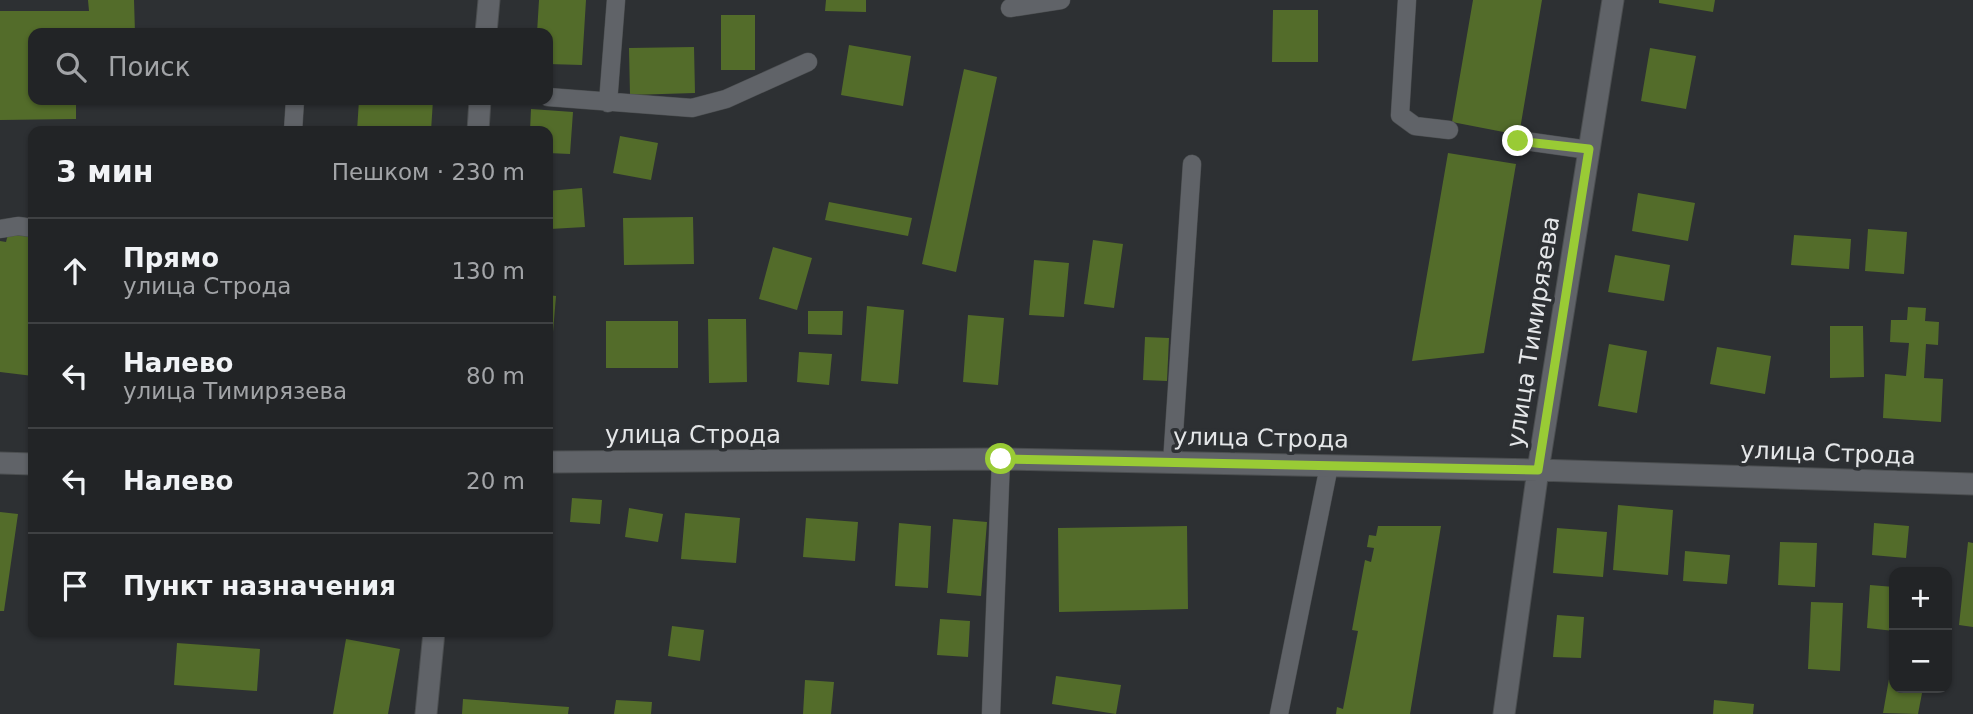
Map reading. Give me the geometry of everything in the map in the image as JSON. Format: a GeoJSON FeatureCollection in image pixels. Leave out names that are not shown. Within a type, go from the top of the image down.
{"type":"FeatureCollection","features":[{"type":"Feature","properties":{"kind":"street"},"geometry":{"type":"LineString","coordinates":[[486,28],[489,0]]}},
{"type":"Feature","properties":{"kind":"street","name":"улица Тимирязева"},"geometry":{"type":"LineString","coordinates":[[1504,714],[1538,470],[1613,0]]}},
{"type":"Feature","properties":{"kind":"street"},"geometry":{"type":"LineString","coordinates":[[478,126],[480,105]]}},
{"type":"Feature","properties":{"kind":"street","name":"улица Строда"},"geometry":{"type":"LineString","coordinates":[[553,462],[1001,459],[1538,470],[1973,484]]}},
{"type":"Feature","properties":{"kind":"street"},"geometry":{"type":"LineString","coordinates":[[0,463],[28,464]]}},
{"type":"Feature","properties":{"kind":"street"},"geometry":{"type":"LineString","coordinates":[[426,714],[434,637]]}},
{"type":"Feature","properties":{"kind":"lane"},"geometry":{"type":"LineString","coordinates":[[608,103],[616,0]]}},
{"type":"Feature","properties":{"kind":"lane"},"geometry":{"type":"LineString","coordinates":[[1010,8],[1061,0]]}},
{"type":"Feature","properties":{"kind":"lane"},"geometry":{"type":"LineString","coordinates":[[1407,0],[1400,115],[1415,126],[1449,130]]}},
{"type":"Feature","properties":{"kind":"lane"},"geometry":{"type":"LineString","coordinates":[[553,98],[692,107],[726,99],[808,62]]}},
{"type":"Feature","properties":{"kind":"lane"},"geometry":{"type":"LineString","coordinates":[[293,126],[295,105]]}},
{"type":"Feature","properties":{"kind":"lane"},"geometry":{"type":"LineString","coordinates":[[1518,141],[1589,149]]}},
{"type":"Feature","properties":{"kind":"lane"},"geometry":{"type":"LineString","coordinates":[[1172,463],[1192,163]]}},
{"type":"Feature","properties":{"kind":"lane"},"geometry":{"type":"LineString","coordinates":[[0,229],[28,227]]}},
{"type":"Feature","properties":{"kind":"lane"},"geometry":{"type":"LineString","coordinates":[[991,714],[1001,459]]}},
{"type":"Feature","properties":{"kind":"lane"},"geometry":{"type":"LineString","coordinates":[[1279,714],[1329,466]]}},
{"type":"Feature","properties":{"kind":"building"},"geometry":{"type":"Polygon","coordinates":[[[88,0],[134,0],[135,28],[28,28],[28,105],[76,105],[76,119],[0,120],[0,11],[89,11],[88,0]]]}},
{"type":"Feature","properties":{"kind":"building"},"geometry":{"type":"Polygon","coordinates":[[[539,0],[586,0],[582,65],[553,64],[553,28],[537,28],[539,0]]]}},
{"type":"Feature","properties":{"kind":"building"},"geometry":{"type":"Polygon","coordinates":[[[826,0],[866,0],[866,12],[825,11],[826,0]]]}},
{"type":"Feature","properties":{"kind":"building"},"geometry":{"type":"Polygon","coordinates":[[[1473,0],[1542,0],[1519,135],[1452,122],[1473,0]]]}},
{"type":"Feature","properties":{"kind":"building"},"geometry":{"type":"Polygon","coordinates":[[[1659,0],[1715,0],[1713,12],[1659,3],[1659,0]]]}},
{"type":"Feature","properties":{"kind":"building"},"geometry":{"type":"Polygon","coordinates":[[[1273,10],[1318,10],[1318,62],[1272,62],[1273,10]]]}},
{"type":"Feature","properties":{"kind":"building"},"geometry":{"type":"Polygon","coordinates":[[[721,15],[755,15],[755,70],[721,70],[721,15]]]}},
{"type":"Feature","properties":{"kind":"building"},"geometry":{"type":"Polygon","coordinates":[[[849,45],[911,56],[903,106],[841,95],[849,45]]]}},
{"type":"Feature","properties":{"kind":"building"},"geometry":{"type":"Polygon","coordinates":[[[694,47],[695,93],[630,95],[629,48],[694,47]]]}},
{"type":"Feature","properties":{"kind":"building"},"geometry":{"type":"Polygon","coordinates":[[[1650,48],[1696,56],[1686,109],[1641,101],[1650,48]]]}},
{"type":"Feature","properties":{"kind":"building"},"geometry":{"type":"Polygon","coordinates":[[[964,69],[997,77],[956,272],[922,264],[964,69]]]}},
{"type":"Feature","properties":{"kind":"building"},"geometry":{"type":"Polygon","coordinates":[[[359,105],[433,105],[431,126],[357,126],[359,105]]]}},
{"type":"Feature","properties":{"kind":"building"},"geometry":{"type":"Polygon","coordinates":[[[531,109],[573,112],[570,154],[553,153],[553,126],[530,126],[531,109]]]}},
{"type":"Feature","properties":{"kind":"building"},"geometry":{"type":"Polygon","coordinates":[[[620,136],[658,143],[651,180],[613,173],[620,136]]]}},
{"type":"Feature","properties":{"kind":"building"},"geometry":{"type":"Polygon","coordinates":[[[1448,153],[1516,164],[1484,353],[1412,361],[1448,153]]]}},
{"type":"Feature","properties":{"kind":"building"},"geometry":{"type":"Polygon","coordinates":[[[582,188],[585,227],[553,229],[553,191],[582,188]]]}},
{"type":"Feature","properties":{"kind":"building"},"geometry":{"type":"Polygon","coordinates":[[[1638,193],[1695,203],[1688,241],[1632,231],[1638,193]]]}},
{"type":"Feature","properties":{"kind":"building"},"geometry":{"type":"Polygon","coordinates":[[[829,202],[912,218],[908,236],[825,220],[829,202]]]}},
{"type":"Feature","properties":{"kind":"building"},"geometry":{"type":"Polygon","coordinates":[[[693,217],[694,264],[624,265],[623,218],[693,217]]]}},
{"type":"Feature","properties":{"kind":"building"},"geometry":{"type":"Polygon","coordinates":[[[1868,229],[1907,232],[1904,274],[1865,271],[1868,229]]]}},
{"type":"Feature","properties":{"kind":"building"},"geometry":{"type":"Polygon","coordinates":[[[8,234],[28,235],[28,375],[0,372],[0,241],[6,242],[8,234]]]}},
{"type":"Feature","properties":{"kind":"building"},"geometry":{"type":"Polygon","coordinates":[[[1794,235],[1851,239],[1849,269],[1791,265],[1794,235]]]}},
{"type":"Feature","properties":{"kind":"building"},"geometry":{"type":"Polygon","coordinates":[[[1093,240],[1123,244],[1114,308],[1084,304],[1093,240]]]}},
{"type":"Feature","properties":{"kind":"building"},"geometry":{"type":"Polygon","coordinates":[[[773,247],[812,258],[797,310],[759,299],[773,247]]]}},
{"type":"Feature","properties":{"kind":"building"},"geometry":{"type":"Polygon","coordinates":[[[1615,255],[1670,265],[1664,301],[1608,292],[1615,255]]]}},
{"type":"Feature","properties":{"kind":"building"},"geometry":{"type":"Polygon","coordinates":[[[1034,260],[1069,263],[1064,317],[1029,315],[1034,260]]]}},
{"type":"Feature","properties":{"kind":"building"},"geometry":{"type":"Polygon","coordinates":[[[553,296],[556,296],[553,332],[553,296]]]}},
{"type":"Feature","properties":{"kind":"building"},"geometry":{"type":"Polygon","coordinates":[[[867,306],[904,310],[898,384],[861,381],[867,306]]]}},
{"type":"Feature","properties":{"kind":"building"},"geometry":{"type":"Polygon","coordinates":[[[1908,307],[1926,308],[1925,321],[1939,322],[1938,345],[1926,344],[1924,378],[1943,379],[1941,422],[1883,418],[1885,374],[1906,376],[1909,343],[1890,342],[1891,320],[1907,320],[1908,307]]]}},
{"type":"Feature","properties":{"kind":"building"},"geometry":{"type":"Polygon","coordinates":[[[808,311],[843,311],[842,335],[808,334],[808,311]]]}},
{"type":"Feature","properties":{"kind":"building"},"geometry":{"type":"Polygon","coordinates":[[[968,315],[1004,318],[998,385],[963,382],[968,315]]]}},
{"type":"Feature","properties":{"kind":"building"},"geometry":{"type":"Polygon","coordinates":[[[708,319],[746,319],[747,382],[709,383],[708,319]]]}},
{"type":"Feature","properties":{"kind":"building"},"geometry":{"type":"Polygon","coordinates":[[[606,321],[678,321],[678,368],[606,368],[606,321]]]}},
{"type":"Feature","properties":{"kind":"building"},"geometry":{"type":"Polygon","coordinates":[[[1830,326],[1863,326],[1864,377],[1830,378],[1830,326]]]}},
{"type":"Feature","properties":{"kind":"building"},"geometry":{"type":"Polygon","coordinates":[[[1145,337],[1169,338],[1167,381],[1143,380],[1145,337]]]}},
{"type":"Feature","properties":{"kind":"building"},"geometry":{"type":"Polygon","coordinates":[[[1609,344],[1647,351],[1637,413],[1598,406],[1609,344]]]}},
{"type":"Feature","properties":{"kind":"building"},"geometry":{"type":"Polygon","coordinates":[[[1717,347],[1771,356],[1765,394],[1710,384],[1717,347]]]}},
{"type":"Feature","properties":{"kind":"building"},"geometry":{"type":"Polygon","coordinates":[[[799,352],[832,354],[829,385],[797,382],[799,352]]]}},
{"type":"Feature","properties":{"kind":"building"},"geometry":{"type":"Polygon","coordinates":[[[572,498],[602,500],[600,524],[570,522],[572,498]]]}},
{"type":"Feature","properties":{"kind":"building"},"geometry":{"type":"Polygon","coordinates":[[[1618,505],[1673,510],[1668,575],[1613,570],[1618,505]]]}},
{"type":"Feature","properties":{"kind":"building"},"geometry":{"type":"Polygon","coordinates":[[[629,508],[663,514],[658,542],[625,537],[629,508]]]}},
{"type":"Feature","properties":{"kind":"building"},"geometry":{"type":"Polygon","coordinates":[[[0,512],[18,514],[4,611],[0,611],[0,512]]]}},
{"type":"Feature","properties":{"kind":"building"},"geometry":{"type":"Polygon","coordinates":[[[685,513],[740,518],[736,563],[681,559],[685,513]]]}},
{"type":"Feature","properties":{"kind":"building"},"geometry":{"type":"Polygon","coordinates":[[[806,518],[858,522],[855,561],[803,557],[806,518]]]}},
{"type":"Feature","properties":{"kind":"building"},"geometry":{"type":"Polygon","coordinates":[[[953,519],[987,522],[981,596],[947,593],[953,519]]]}},
{"type":"Feature","properties":{"kind":"building"},"geometry":{"type":"Polygon","coordinates":[[[899,523],[931,526],[928,588],[895,586],[899,523]]]}},
{"type":"Feature","properties":{"kind":"building"},"geometry":{"type":"Polygon","coordinates":[[[1874,523],[1909,526],[1906,558],[1872,555],[1874,523]]]}},
{"type":"Feature","properties":{"kind":"building"},"geometry":{"type":"Polygon","coordinates":[[[1187,526],[1188,609],[1059,612],[1058,528],[1187,526]]]}},
{"type":"Feature","properties":{"kind":"building"},"geometry":{"type":"Polygon","coordinates":[[[1378,526],[1441,526],[1410,714],[1336,714],[1337,707],[1343,709],[1358,631],[1352,630],[1365,560],[1371,562],[1374,548],[1367,547],[1369,535],[1376,536],[1378,526]]]}},
{"type":"Feature","properties":{"kind":"building"},"geometry":{"type":"Polygon","coordinates":[[[1557,528],[1607,532],[1603,577],[1553,573],[1557,528]]]}},
{"type":"Feature","properties":{"kind":"building"},"geometry":{"type":"Polygon","coordinates":[[[1780,542],[1817,543],[1815,587],[1778,585],[1780,542]]]}},
{"type":"Feature","properties":{"kind":"building"},"geometry":{"type":"Polygon","coordinates":[[[1968,542],[1973,543],[1973,627],[1959,625],[1968,542]]]}},
{"type":"Feature","properties":{"kind":"building"},"geometry":{"type":"Polygon","coordinates":[[[1685,551],[1730,555],[1727,584],[1683,581],[1685,551]]]}},
{"type":"Feature","properties":{"kind":"building"},"geometry":{"type":"Polygon","coordinates":[[[1870,585],[1889,587],[1889,630],[1867,628],[1870,585]]]}},
{"type":"Feature","properties":{"kind":"building"},"geometry":{"type":"Polygon","coordinates":[[[1811,602],[1843,603],[1840,671],[1808,669],[1811,602]]]}},
{"type":"Feature","properties":{"kind":"building"},"geometry":{"type":"Polygon","coordinates":[[[1557,615],[1584,617],[1581,658],[1553,657],[1557,615]]]}},
{"type":"Feature","properties":{"kind":"building"},"geometry":{"type":"Polygon","coordinates":[[[940,619],[970,621],[968,657],[937,655],[940,619]]]}},
{"type":"Feature","properties":{"kind":"building"},"geometry":{"type":"Polygon","coordinates":[[[672,626],[704,630],[700,661],[668,656],[672,626]]]}},
{"type":"Feature","properties":{"kind":"building"},"geometry":{"type":"Polygon","coordinates":[[[346,639],[400,649],[388,714],[333,714],[346,639]]]}},
{"type":"Feature","properties":{"kind":"building"},"geometry":{"type":"Polygon","coordinates":[[[177,643],[260,649],[257,691],[174,685],[177,643]]]}},
{"type":"Feature","properties":{"kind":"building"},"geometry":{"type":"Polygon","coordinates":[[[1056,676],[1121,685],[1116,714],[1052,704],[1056,676]]]}},
{"type":"Feature","properties":{"kind":"building"},"geometry":{"type":"Polygon","coordinates":[[[1889,679],[1889,693],[1922,693],[1918,714],[1883,713],[1889,679]]]}},
{"type":"Feature","properties":{"kind":"building"},"geometry":{"type":"Polygon","coordinates":[[[805,680],[834,682],[831,714],[803,714],[805,680]]]}},
{"type":"Feature","properties":{"kind":"building"},"geometry":{"type":"Polygon","coordinates":[[[463,699],[569,707],[568,714],[462,714],[463,699]]]}},
{"type":"Feature","properties":{"kind":"building"},"geometry":{"type":"Polygon","coordinates":[[[616,700],[652,702],[651,714],[614,714],[616,700]]]}},
{"type":"Feature","properties":{"kind":"building"},"geometry":{"type":"Polygon","coordinates":[[[1714,700],[1754,704],[1753,714],[1713,714],[1714,700]]]}},
{"type":"Feature","properties":{"kind":"route"},"geometry":{"type":"LineString","coordinates":[[1001,459],[1538,470],[1589,149],[1518,141]]}}]}
